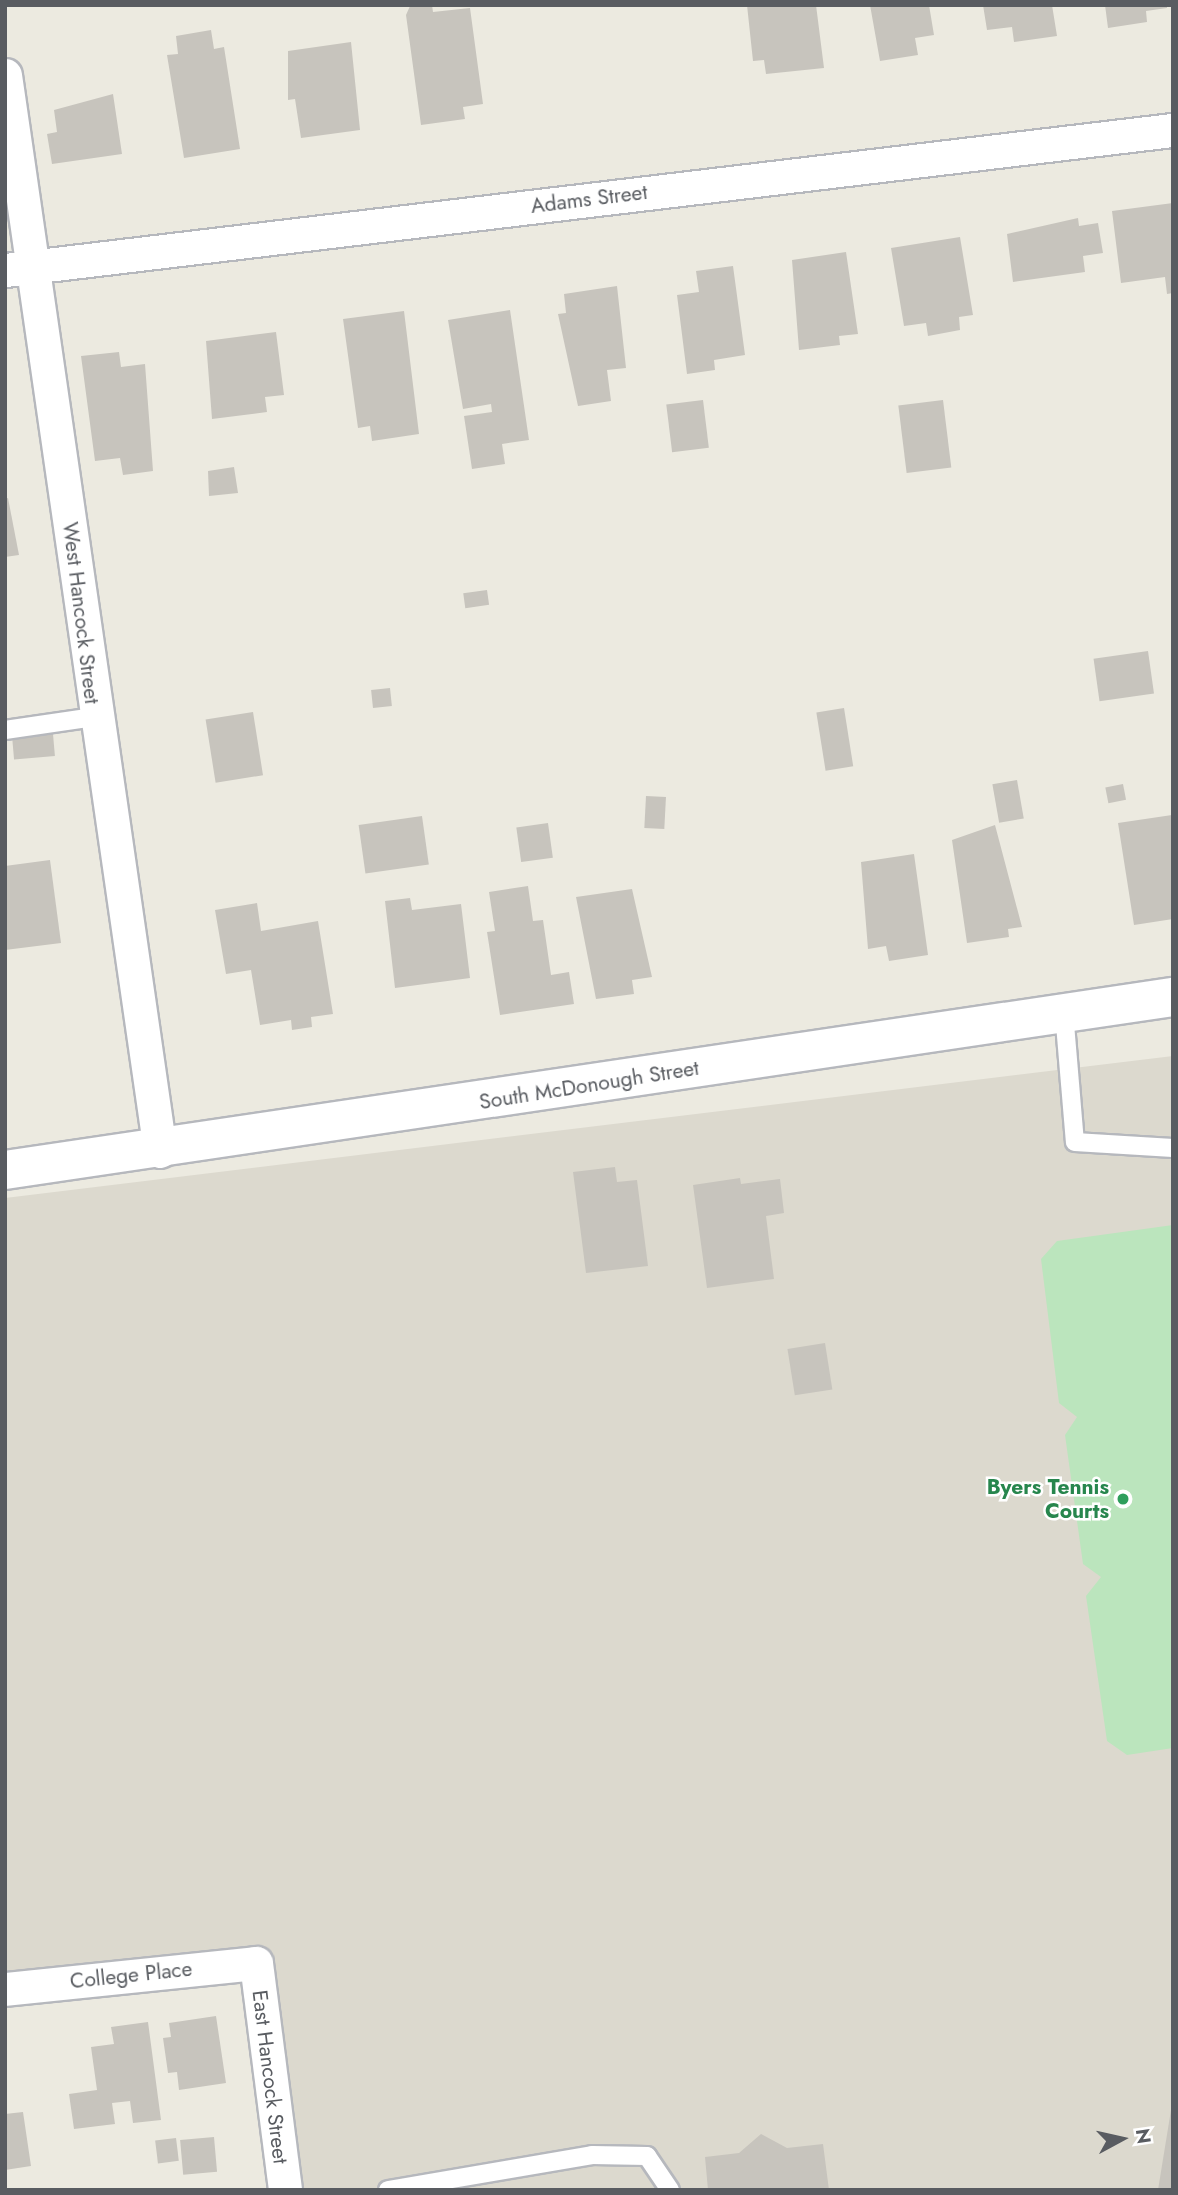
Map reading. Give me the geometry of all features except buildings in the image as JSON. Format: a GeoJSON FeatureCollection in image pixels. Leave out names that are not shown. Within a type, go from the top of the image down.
{"type":"FeatureCollection","features":[{"type":"Feature","properties":{"kind":"street","name":"West Hancock Street"},"geometry":{"type":"LineString","coordinates":[[5,75],[21,268],[94,718],[160,1151]]}},
{"type":"Feature","properties":{"kind":"street","name":"Adams Street"},"geometry":{"type":"LineString","coordinates":[[21,268],[1173,130]]}},
{"type":"Feature","properties":{"kind":"street","name":"South McDonough Street"},"geometry":{"type":"LineString","coordinates":[[5,1170],[160,1151],[1173,997]]}},
{"type":"Feature","properties":{"kind":"street","name":"College Place"},"geometry":{"type":"LineString","coordinates":[[5,1989],[256,1964]]}},
{"type":"Feature","properties":{"kind":"street","name":"East Hancock Street"},"geometry":{"type":"LineString","coordinates":[[256,1964],[285,2190]]}},
{"type":"Feature","properties":{"kind":"lane"},"geometry":{"type":"LineString","coordinates":[[5,730],[94,718]]}},
{"type":"Feature","properties":{"kind":"lane"},"geometry":{"type":"LineString","coordinates":[[1064,1012],[1074,1142],[1173,1148]]}},
{"type":"Feature","properties":{"kind":"lane"},"geometry":{"type":"LineString","coordinates":[[388,2190],[592,2155],[647,2156],[670,2190]]}},
{"type":"Feature","properties":{"kind":"shaded area"},"geometry":{"type":"Polygon","coordinates":[[[1173,1056],[1173,2190],[304,2190],[273,1967],[5,1986],[5,1198],[1173,1056]]]}},
{"type":"Feature","properties":{"kind":"green space","name":"Byers Tennis Courts"},"geometry":{"type":"Polygon","coordinates":[[[1173,1225],[1173,1748],[1127,1755],[1107,1741],[1086,1596],[1101,1577],[1083,1564],[1065,1435],[1077,1417],[1059,1403],[1041,1259],[1057,1241],[1173,1225]]]}},
{"type":"Feature","properties":{"kind":"place","name":"Byers Tennis Courts"},"geometry":{"type":"Point","coordinates":[1123,1499]}}]}
